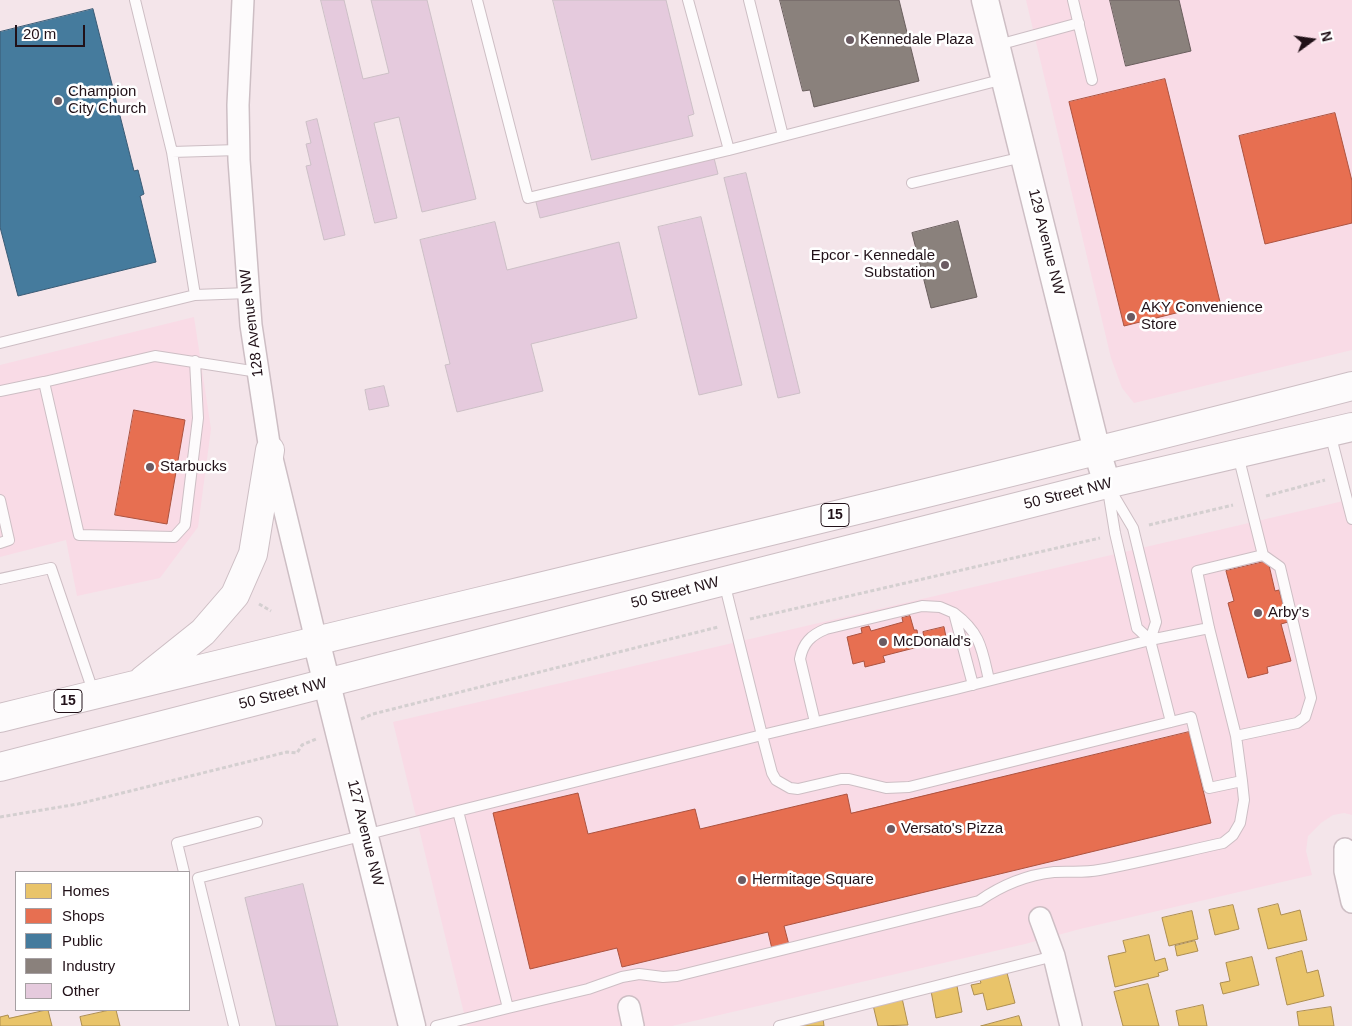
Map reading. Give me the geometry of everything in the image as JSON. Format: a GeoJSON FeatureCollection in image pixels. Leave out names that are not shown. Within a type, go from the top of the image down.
{"type":"FeatureCollection","features":[{"type":"Feature","properties":{"kind":"main road","name":"15"},"geometry":{"type":"LineString","coordinates":[[316,640],[1097,451],[1352,386]]}},
{"type":"Feature","properties":{"kind":"main road","name":"50 Street NW"},"geometry":{"type":"LineString","coordinates":[[0,767],[1107,484],[1341,429]]}},
{"type":"Feature","properties":{"kind":"main road"},"geometry":{"type":"LineString","coordinates":[[136,685],[203,632],[235,595],[254,554],[270,450]]}},
{"type":"Feature","properties":{"kind":"main road"},"geometry":{"type":"LineString","coordinates":[[136,685],[316,640]]}},
{"type":"Feature","properties":{"kind":"main road","name":"15"},"geometry":{"type":"LineString","coordinates":[[0,718],[136,685]]}},
{"type":"Feature","properties":{"kind":"street","name":"128 Avenue NW"},"geometry":{"type":"LineString","coordinates":[[243,0],[238,150],[248,293],[270,450],[316,640]]}},
{"type":"Feature","properties":{"kind":"street","name":"129 Avenue NW"},"geometry":{"type":"LineString","coordinates":[[985,0],[1097,451],[1107,484]]}},
{"type":"Feature","properties":{"kind":"street","name":"127 Avenue NW"},"geometry":{"type":"LineString","coordinates":[[316,640],[412,1026]]}},
{"type":"Feature","properties":{"kind":"street"},"geometry":{"type":"LineString","coordinates":[[1345,849],[1345,872],[1352,902]]}},
{"type":"Feature","properties":{"kind":"street"},"geometry":{"type":"LineString","coordinates":[[1040,918],[1054,956],[1071,1026]]}},
{"type":"Feature","properties":{"kind":"lane"},"geometry":{"type":"LineString","coordinates":[[134,0],[172,152],[195,295]]}},
{"type":"Feature","properties":{"kind":"lane"},"geometry":{"type":"LineString","coordinates":[[477,0],[528,198],[729,150],[1005,79]]}},
{"type":"Feature","properties":{"kind":"lane"},"geometry":{"type":"LineString","coordinates":[[688,0],[729,150]]}},
{"type":"Feature","properties":{"kind":"lane"},"geometry":{"type":"LineString","coordinates":[[749,0],[783,136]]}},
{"type":"Feature","properties":{"kind":"lane"},"geometry":{"type":"LineString","coordinates":[[1073,0],[1092,80]]}},
{"type":"Feature","properties":{"kind":"lane"},"geometry":{"type":"LineString","coordinates":[[997,46],[1078,23]]}},
{"type":"Feature","properties":{"kind":"lane"},"geometry":{"type":"LineString","coordinates":[[172,152],[238,150]]}},
{"type":"Feature","properties":{"kind":"lane"},"geometry":{"type":"LineString","coordinates":[[912,182],[1024,156]]}},
{"type":"Feature","properties":{"kind":"lane"},"geometry":{"type":"LineString","coordinates":[[0,342],[195,295],[248,293]]}},
{"type":"Feature","properties":{"kind":"lane"},"geometry":{"type":"LineString","coordinates":[[0,390],[44,382],[155,356],[258,372]]}},
{"type":"Feature","properties":{"kind":"lane"},"geometry":{"type":"LineString","coordinates":[[44,382],[79,535],[174,538],[185,525],[198,418],[195,361]]}},
{"type":"Feature","properties":{"kind":"lane"},"geometry":{"type":"LineString","coordinates":[[1341,429],[1341,475],[1352,519]]}},
{"type":"Feature","properties":{"kind":"lane"},"geometry":{"type":"LineString","coordinates":[[1236,736],[1297,723],[1305,716],[1311,698],[1280,567],[1263,555],[1248,501],[1238,454]]}},
{"type":"Feature","properties":{"kind":"lane"},"geometry":{"type":"LineString","coordinates":[[1107,484],[1133,528],[1156,622],[1150,640],[1171,722]]}},
{"type":"Feature","properties":{"kind":"lane"},"geometry":{"type":"LineString","coordinates":[[1107,484],[1115,533],[1137,628],[1150,640]]}},
{"type":"Feature","properties":{"kind":"lane"},"geometry":{"type":"LineString","coordinates":[[0,500],[10,540],[0,543]]}},
{"type":"Feature","properties":{"kind":"lane"},"geometry":{"type":"LineString","coordinates":[[436,1026],[588,989],[622,977],[639,974],[663,977],[677,976],[961,906],[980,901],[1010,883],[1026,878],[1053,872],[1078,873],[1099,870],[1223,843],[1233,835],[1240,823],[1244,800],[1236,736],[1197,571],[1263,555]]}},
{"type":"Feature","properties":{"kind":"lane"},"geometry":{"type":"LineString","coordinates":[[0,579],[51,568],[94,695]]}},
{"type":"Feature","properties":{"kind":"lane"},"geometry":{"type":"LineString","coordinates":[[724,581],[772,773],[776,780],[790,788],[798,789],[841,779],[849,779],[886,788],[909,786],[1192,717],[1209,788],[1242,781]]}},
{"type":"Feature","properties":{"kind":"lane"},"geometry":{"type":"LineString","coordinates":[[815,722],[800,659],[802,650],[812,636],[826,629],[922,606],[940,607],[954,613],[967,623],[977,636],[989,680]]}},
{"type":"Feature","properties":{"kind":"lane"},"geometry":{"type":"LineString","coordinates":[[954,613],[973,684]]}},
{"type":"Feature","properties":{"kind":"lane"},"geometry":{"type":"LineString","coordinates":[[234,1026],[193,879],[762,734],[1150,640],[1209,628]]}},
{"type":"Feature","properties":{"kind":"lane"},"geometry":{"type":"LineString","coordinates":[[458,811],[508,1008]]}},
{"type":"Feature","properties":{"kind":"lane"},"geometry":{"type":"LineString","coordinates":[[184,871],[177,843],[257,822]]}},
{"type":"Feature","properties":{"kind":"lane"},"geometry":{"type":"LineString","coordinates":[[779,1026],[1054,956]]}},
{"type":"Feature","properties":{"kind":"path"},"geometry":{"type":"LineString","coordinates":[[1133,528],[1248,501],[1341,475]]}},
{"type":"Feature","properties":{"kind":"path"},"geometry":{"type":"LineString","coordinates":[[373,714],[736,623],[1088,542],[1115,533]]}},
{"type":"Feature","properties":{"kind":"path"},"geometry":{"type":"LineString","coordinates":[[0,817],[78,804],[287,752],[297,753],[302,745]]}},
{"type":"Feature","properties":{"kind":"shaded area"},"geometry":{"type":"Polygon","coordinates":[[[1026,0],[1352,0],[1352,350],[1134,403],[1122,388],[1111,358],[1026,0]]]}},
{"type":"Feature","properties":{"kind":"shaded area"},"geometry":{"type":"Polygon","coordinates":[[[194,317],[211,429],[198,527],[160,578],[77,596],[66,540],[0,557],[0,365],[194,317]]]}},
{"type":"Feature","properties":{"kind":"shaded area"},"geometry":{"type":"Polygon","coordinates":[[[1352,499],[1352,815],[1344,813],[1333,815],[1321,823],[1308,836],[1306,851],[1312,875],[672,1026],[467,1026],[393,722],[1352,499]]]}},
{"type":"Feature","properties":{"kind":"building: Homes"},"geometry":{"type":"Polygon","coordinates":[[[1278,904],[1281,915],[1300,910],[1307,940],[1268,949],[1258,909],[1278,904]]]}},
{"type":"Feature","properties":{"kind":"building: Homes"},"geometry":{"type":"Polygon","coordinates":[[[1233,905],[1239,929],[1215,935],[1209,910],[1233,905]]]}},
{"type":"Feature","properties":{"kind":"building: Homes"},"geometry":{"type":"Polygon","coordinates":[[[1192,911],[1198,939],[1169,946],[1162,918],[1192,911]]]}},
{"type":"Feature","properties":{"kind":"building: Homes"},"geometry":{"type":"Polygon","coordinates":[[[1149,935],[1155,961],[1165,958],[1168,970],[1158,973],[1159,976],[1115,987],[1108,956],[1126,952],[1123,941],[1149,935]]]}},
{"type":"Feature","properties":{"kind":"building: Homes"},"geometry":{"type":"Polygon","coordinates":[[[1195,941],[1198,951],[1177,956],[1175,946],[1195,941]]]}},
{"type":"Feature","properties":{"kind":"building: Homes"},"geometry":{"type":"Polygon","coordinates":[[[1302,951],[1307,973],[1318,970],[1324,996],[1287,1005],[1276,958],[1302,951]]]}},
{"type":"Feature","properties":{"kind":"building: Homes"},"geometry":{"type":"Polygon","coordinates":[[[1252,957],[1259,985],[1223,994],[1220,983],[1230,981],[1226,963],[1252,957]]]}},
{"type":"Feature","properties":{"kind":"building: Homes"},"geometry":{"type":"Polygon","coordinates":[[[1007,973],[1015,1003],[987,1010],[983,993],[974,995],[971,985],[981,983],[980,980],[1007,973]]]}},
{"type":"Feature","properties":{"kind":"building: Homes"},"geometry":{"type":"Polygon","coordinates":[[[1148,984],[1159,1026],[1123,1026],[1114,992],[1148,984]]]}},
{"type":"Feature","properties":{"kind":"building: Homes"},"geometry":{"type":"Polygon","coordinates":[[[957,986],[962,1012],[936,1018],[931,991],[957,986]]]}},
{"type":"Feature","properties":{"kind":"building: Homes"},"geometry":{"type":"Polygon","coordinates":[[[902,998],[908,1025],[878,1026],[873,1005],[902,998]]]}},
{"type":"Feature","properties":{"kind":"building: Homes"},"geometry":{"type":"Polygon","coordinates":[[[1203,1005],[1207,1026],[1179,1026],[1176,1011],[1203,1005]]]}},
{"type":"Feature","properties":{"kind":"building: Homes"},"geometry":{"type":"Polygon","coordinates":[[[1331,1007],[1334,1026],[1299,1026],[1297,1012],[1331,1007]]]}},
{"type":"Feature","properties":{"kind":"building: Homes"},"geometry":{"type":"Polygon","coordinates":[[[48,1011],[52,1026],[0,1026],[0,1017],[8,1015],[9,1018],[48,1011]]]}},
{"type":"Feature","properties":{"kind":"building: Homes"},"geometry":{"type":"Polygon","coordinates":[[[106,1011],[116,1011],[120,1026],[82,1026],[80,1017],[106,1011]]]}},
{"type":"Feature","properties":{"kind":"building: Homes"},"geometry":{"type":"Polygon","coordinates":[[[1019,1016],[1022,1026],[981,1026],[1019,1016]]]}},
{"type":"Feature","properties":{"kind":"building: Homes"},"geometry":{"type":"Polygon","coordinates":[[[823,1018],[824,1026],[795,1026],[823,1018]]]}},
{"type":"Feature","properties":{"kind":"building: Shops"},"geometry":{"type":"Polygon","coordinates":[[[1165,79],[1220,302],[1124,326],[1069,102],[1165,79]]]}},
{"type":"Feature","properties":{"kind":"building: Shops"},"geometry":{"type":"Polygon","coordinates":[[[1335,113],[1352,181],[1352,223],[1265,244],[1239,136],[1335,113]]]}},
{"type":"Feature","properties":{"kind":"building: Shops","name":"Starbucks"},"geometry":{"type":"Polygon","coordinates":[[[134,410],[185,420],[167,524],[115,515],[134,410]]]}},
{"type":"Feature","properties":{"kind":"building: Shops","name":"Arby's"},"geometry":{"type":"Polygon","coordinates":[[[1268,561],[1275,591],[1279,590],[1288,622],[1281,624],[1291,661],[1267,667],[1268,673],[1248,678],[1228,603],[1234,601],[1226,571],[1268,561]]]}},
{"type":"Feature","properties":{"kind":"building: Shops","name":"McDonald's"},"geometry":{"type":"Polygon","coordinates":[[[910,616],[914,630],[917,630],[918,647],[883,656],[885,662],[865,667],[864,661],[853,664],[847,637],[862,633],[861,628],[869,626],[871,631],[903,622],[902,618],[910,616]]]}},
{"type":"Feature","properties":{"kind":"building: Shops"},"geometry":{"type":"Polygon","coordinates":[[[944,627],[946,637],[925,642],[923,632],[944,627]]]}},
{"type":"Feature","properties":{"kind":"building: Shops","name":"Hermitage Square"},"geometry":{"type":"Polygon","coordinates":[[[1189,732],[1211,823],[784,926],[789,945],[772,949],[768,932],[622,967],[617,948],[530,969],[493,813],[578,793],[588,834],[695,809],[700,829],[847,794],[851,813],[1189,732]]]}},
{"type":"Feature","properties":{"kind":"building: Public","name":"Champion City Church"},"geometry":{"type":"Polygon","coordinates":[[[93,9],[134,171],[138,170],[144,194],[140,196],[156,262],[18,296],[0,227],[0,32],[93,9]]]}},
{"type":"Feature","properties":{"kind":"building: Industry","name":"Kennedale Plaza"},"geometry":{"type":"Polygon","coordinates":[[[780,0],[899,0],[919,81],[814,107],[810,90],[803,91],[780,0]]]}},
{"type":"Feature","properties":{"kind":"building: Industry"},"geometry":{"type":"Polygon","coordinates":[[[1110,0],[1179,0],[1191,51],[1126,66],[1110,0]]]}},
{"type":"Feature","properties":{"kind":"building: Industry","name":"Epcor - Kennedale Substation"},"geometry":{"type":"Polygon","coordinates":[[[958,221],[977,297],[931,308],[912,233],[958,221]]]}},
{"type":"Feature","properties":{"kind":"building: Other"},"geometry":{"type":"Polygon","coordinates":[[[321,0],[344,0],[363,79],[389,73],[371,0],[427,0],[476,199],[422,212],[399,117],[374,123],[397,218],[375,223],[321,0]]]}},
{"type":"Feature","properties":{"kind":"building: Other"},"geometry":{"type":"Polygon","coordinates":[[[553,0],[666,0],[694,114],[688,116],[693,136],[592,160],[553,0]]]}},
{"type":"Feature","properties":{"kind":"building: Other"},"geometry":{"type":"Polygon","coordinates":[[[317,119],[345,235],[324,240],[306,166],[311,165],[306,144],[311,143],[306,122],[317,119]]]}},
{"type":"Feature","properties":{"kind":"building: Other"},"geometry":{"type":"Polygon","coordinates":[[[714,158],[718,174],[540,218],[536,202],[714,158]]]}},
{"type":"Feature","properties":{"kind":"building: Other"},"geometry":{"type":"Polygon","coordinates":[[[746,173],[800,393],[778,398],[724,178],[746,173]]]}},
{"type":"Feature","properties":{"kind":"building: Other"},"geometry":{"type":"Polygon","coordinates":[[[701,217],[742,385],[699,395],[658,227],[701,217]]]}},
{"type":"Feature","properties":{"kind":"building: Other"},"geometry":{"type":"Polygon","coordinates":[[[495,222],[507,270],[619,242],[637,318],[531,344],[543,391],[457,412],[445,365],[450,364],[420,240],[495,222]]]}},
{"type":"Feature","properties":{"kind":"building: Other"},"geometry":{"type":"Polygon","coordinates":[[[384,386],[389,406],[369,410],[365,390],[384,386]]]}},
{"type":"Feature","properties":{"kind":"building: Other"},"geometry":{"type":"Polygon","coordinates":[[[303,884],[338,1026],[276,1026],[245,898],[303,884]]]}},
{"type":"Feature","properties":{"kind":"place","name":"Kennedale Plaza"},"geometry":{"type":"Point","coordinates":[850,40]}},
{"type":"Feature","properties":{"kind":"place","name":"Champion City Church"},"geometry":{"type":"Point","coordinates":[58,101]}},
{"type":"Feature","properties":{"kind":"place","name":"Epcor - Kennedale Substation"},"geometry":{"type":"Point","coordinates":[945,265]}},
{"type":"Feature","properties":{"kind":"place","name":"AKY Convenience Store"},"geometry":{"type":"Point","coordinates":[1131,317]}},
{"type":"Feature","properties":{"kind":"place","name":"Starbucks"},"geometry":{"type":"Point","coordinates":[150,467]}},
{"type":"Feature","properties":{"kind":"place","name":"Arby's"},"geometry":{"type":"Point","coordinates":[1258,613]}},
{"type":"Feature","properties":{"kind":"place","name":"McDonald's"},"geometry":{"type":"Point","coordinates":[883,642]}},
{"type":"Feature","properties":{"kind":"place","name":"Versato's Pizza"},"geometry":{"type":"Point","coordinates":[891,829]}},
{"type":"Feature","properties":{"kind":"place","name":"Hermitage Square"},"geometry":{"type":"Point","coordinates":[742,880]}}]}
